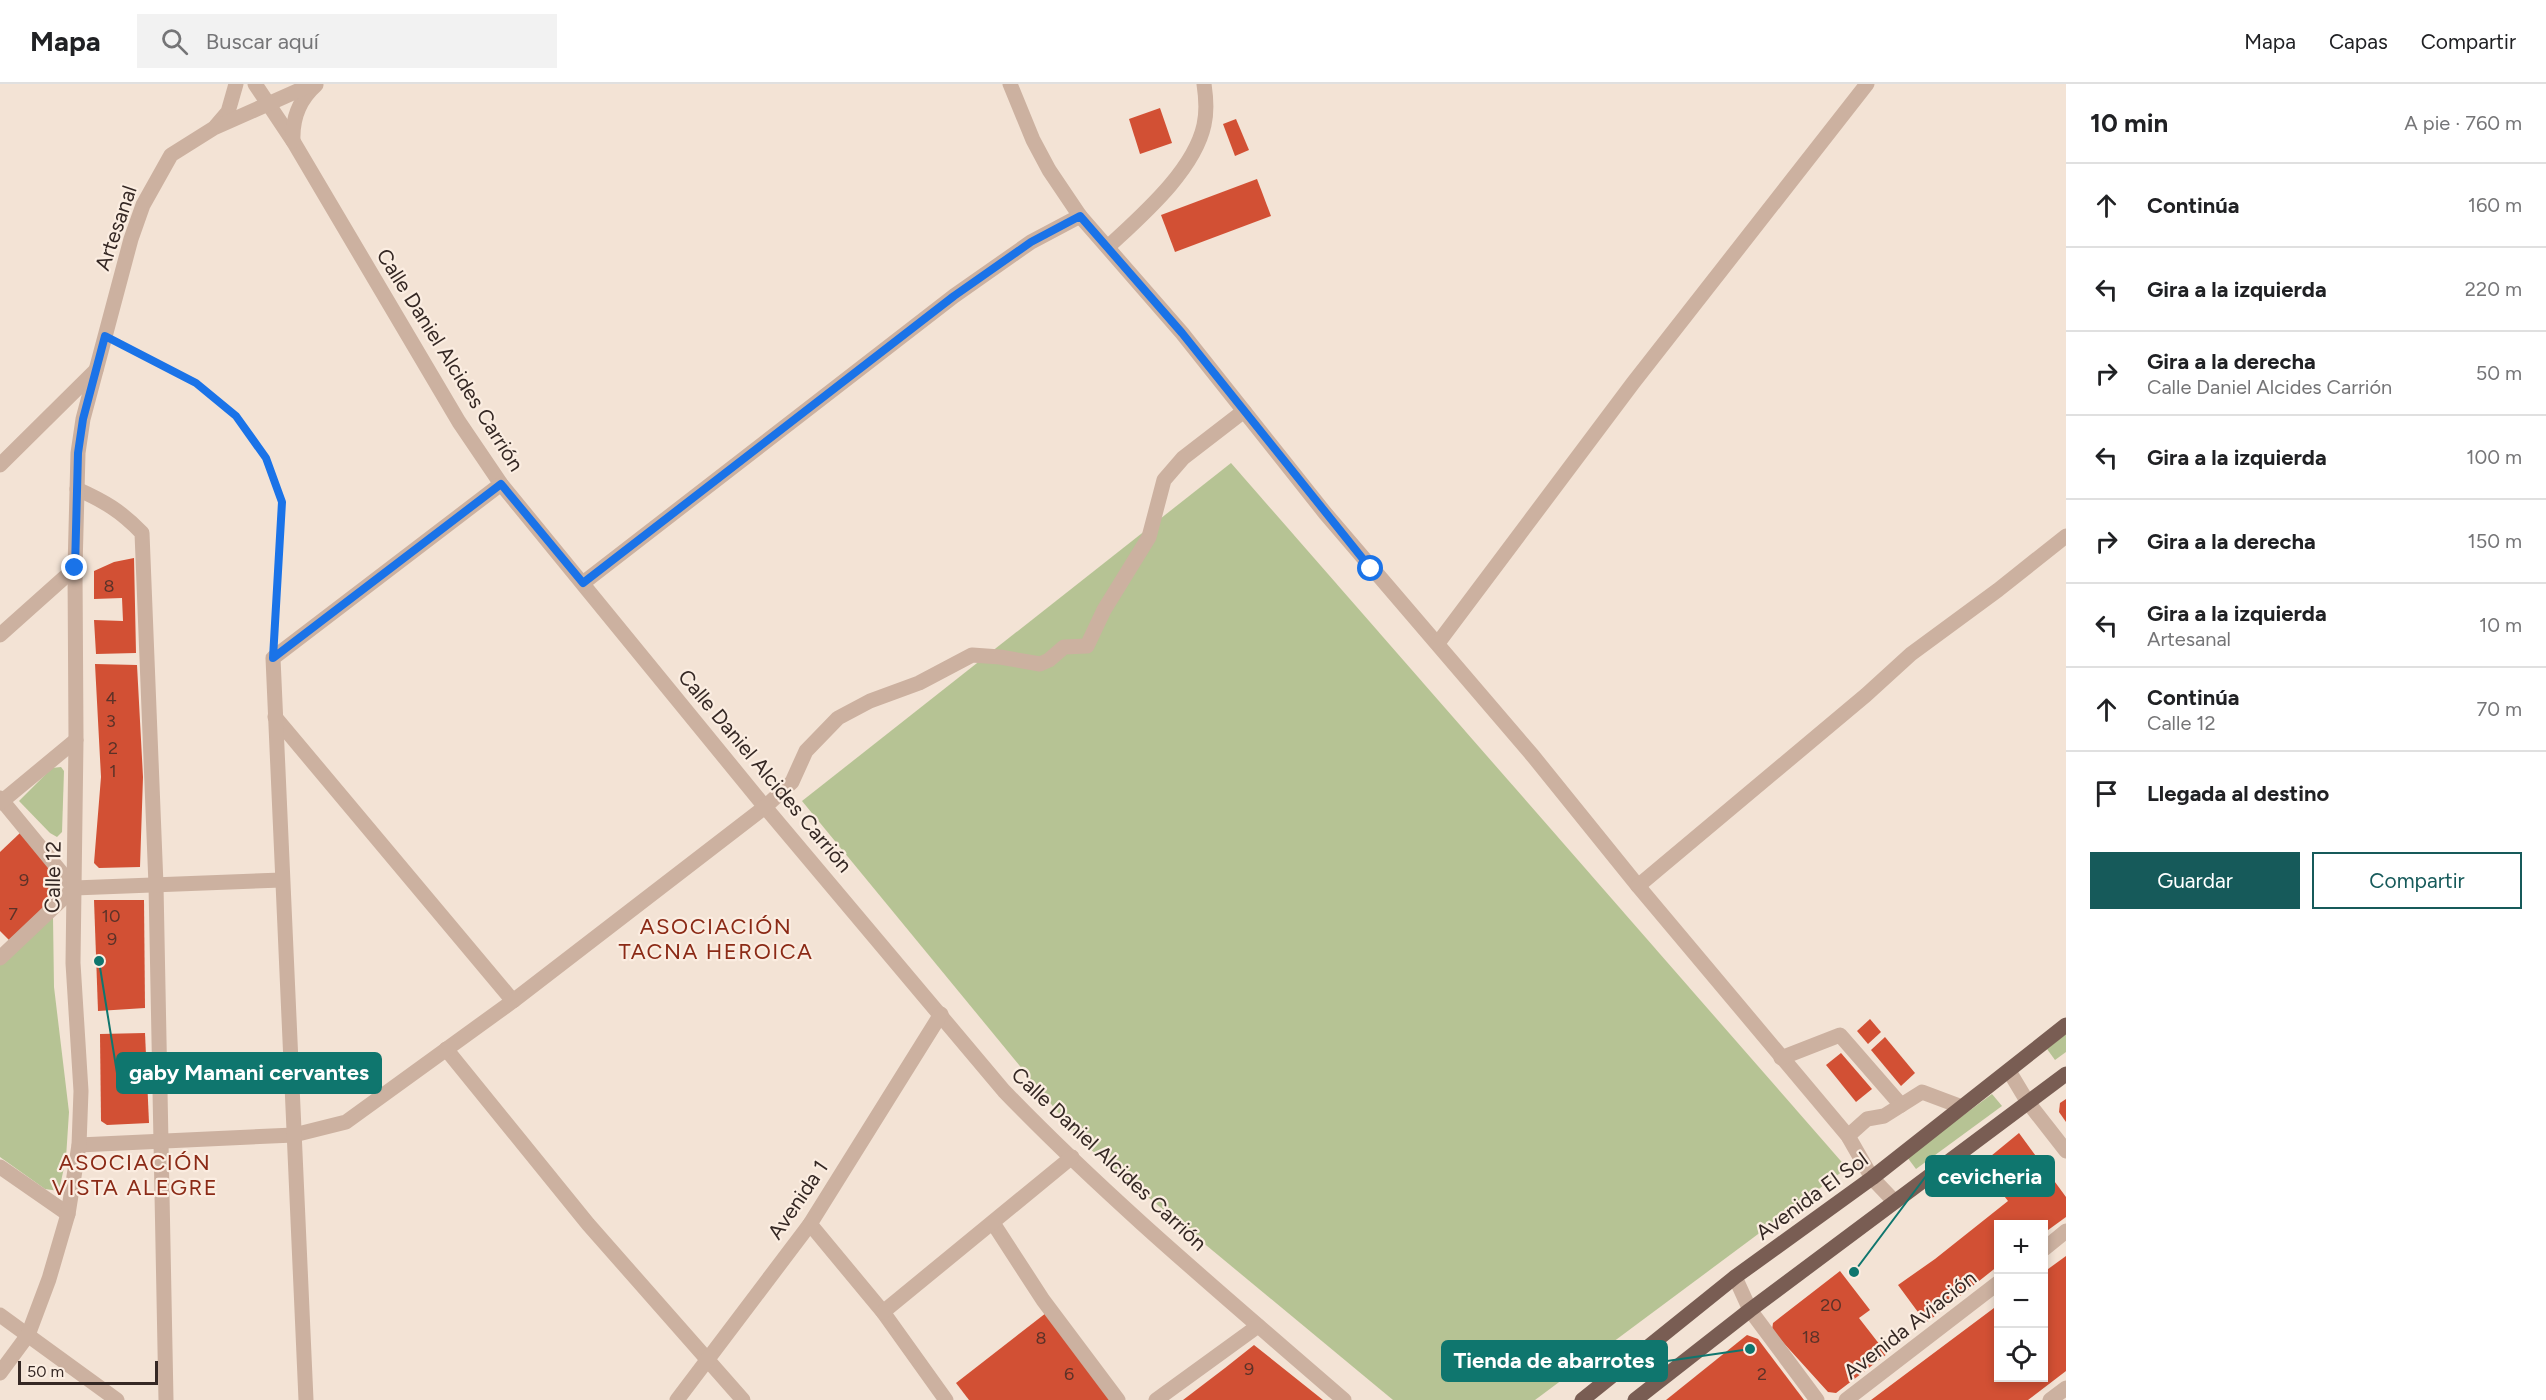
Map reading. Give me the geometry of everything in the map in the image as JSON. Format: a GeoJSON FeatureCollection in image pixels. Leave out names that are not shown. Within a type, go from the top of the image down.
{"type":"FeatureCollection","features":[{"type":"Feature","properties":{"kind":"main road","name":"Avenida El Sol"},"geometry":{"type":"LineString","coordinates":[[1582,1400],[1735,1277],[1872,1178],[2066,1025]]}},
{"type":"Feature","properties":{"kind":"main road"},"geometry":{"type":"LineString","coordinates":[[1635,1400],[1894,1201],[2066,1074]]}},
{"type":"Feature","properties":{"kind":"street"},"geometry":{"type":"LineString","coordinates":[[214,129],[228,112],[236,84]]}},
{"type":"Feature","properties":{"kind":"street","name":"Calle Daniel Alcides Carrión"},"geometry":{"type":"LineString","coordinates":[[255,84],[293,141],[459,422],[501,484],[765,807],[1004,1091],[1072,1157],[1258,1326],[1344,1400]]}},
{"type":"Feature","properties":{"kind":"street","name":"Artesanal"},"geometry":{"type":"LineString","coordinates":[[98,368],[131,240],[143,205],[171,155],[214,129],[313,84]]}},
{"type":"Feature","properties":{"kind":"street"},"geometry":{"type":"LineString","coordinates":[[293,141],[295,114],[301,102],[318,84]]}},
{"type":"Feature","properties":{"kind":"street"},"geometry":{"type":"LineString","coordinates":[[1010,84],[1049,170],[1080,216],[1182,333],[1371,569],[1438,643],[1848,1136],[1872,1178],[1894,1201]]}},
{"type":"Feature","properties":{"kind":"street"},"geometry":{"type":"LineString","coordinates":[[1108,247],[1140,216],[1193,154],[1204,125],[1206,101],[1204,84]]}},
{"type":"Feature","properties":{"kind":"street"},"geometry":{"type":"LineString","coordinates":[[1438,643],[1633,383],[1867,84]]}},
{"type":"Feature","properties":{"kind":"street"},"geometry":{"type":"LineString","coordinates":[[583,583],[954,296],[1031,242],[1080,216]]}},
{"type":"Feature","properties":{"kind":"street"},"geometry":{"type":"LineString","coordinates":[[0,465],[98,368]]}},
{"type":"Feature","properties":{"kind":"street","name":"Calle 12"},"geometry":{"type":"LineString","coordinates":[[0,1373],[28,1335],[53,1268],[68,1214],[79,1145],[81,1091],[73,963],[76,740],[75,568],[78,453],[83,419],[98,368]]}},
{"type":"Feature","properties":{"kind":"street"},"geometry":{"type":"LineString","coordinates":[[79,1145],[294,1135],[346,1122],[513,1001],[765,807],[792,782],[806,750],[838,718],[870,701],[919,683],[972,656],[1000,657],[1040,664],[1049,660],[1064,647],[1087,646],[1104,610],[1149,537],[1164,480],[1183,458],[1244,411]]}},
{"type":"Feature","properties":{"kind":"street"},"geometry":{"type":"LineString","coordinates":[[306,1400],[273,658],[501,484]]}},
{"type":"Feature","properties":{"kind":"street"},"geometry":{"type":"LineString","coordinates":[[77,489],[108,503],[127,517],[142,533],[156,885],[163,1141],[166,1400]]}},
{"type":"Feature","properties":{"kind":"street"},"geometry":{"type":"LineString","coordinates":[[1638,886],[1866,695],[1911,654],[2066,536]]}},
{"type":"Feature","properties":{"kind":"street"},"geometry":{"type":"LineString","coordinates":[[0,635],[75,568]]}},
{"type":"Feature","properties":{"kind":"street"},"geometry":{"type":"LineString","coordinates":[[275,717],[513,1001]]}},
{"type":"Feature","properties":{"kind":"street"},"geometry":{"type":"LineString","coordinates":[[74,888],[1,801],[76,740]]}},
{"type":"Feature","properties":{"kind":"street"},"geometry":{"type":"LineString","coordinates":[[0,958],[74,888],[282,880]]}},
{"type":"Feature","properties":{"kind":"street","name":"Avenida 1"},"geometry":{"type":"LineString","coordinates":[[677,1400],[810,1224],[941,1014]]}},
{"type":"Feature","properties":{"kind":"street"},"geometry":{"type":"LineString","coordinates":[[1781,1058],[1840,1035],[1901,1106]]}},
{"type":"Feature","properties":{"kind":"street"},"geometry":{"type":"LineString","coordinates":[[446,1049],[588,1224],[743,1400]]}},
{"type":"Feature","properties":{"kind":"street"},"geometry":{"type":"LineString","coordinates":[[2009,1071],[2027,1101],[2066,1151]]}},
{"type":"Feature","properties":{"kind":"street"},"geometry":{"type":"LineString","coordinates":[[1848,1136],[1867,1119],[1884,1116],[1922,1092],[1962,1107]]}},
{"type":"Feature","properties":{"kind":"street"},"geometry":{"type":"LineString","coordinates":[[883,1312],[1072,1157]]}},
{"type":"Feature","properties":{"kind":"street"},"geometry":{"type":"LineString","coordinates":[[0,1167],[68,1214]]}},
{"type":"Feature","properties":{"kind":"street"},"geometry":{"type":"LineString","coordinates":[[993,1223],[1043,1300],[1118,1400]]}},
{"type":"Feature","properties":{"kind":"street"},"geometry":{"type":"LineString","coordinates":[[810,1224],[883,1312],[946,1400]]}},
{"type":"Feature","properties":{"kind":"street"},"geometry":{"type":"LineString","coordinates":[[2048,1245],[2066,1231]]}},
{"type":"Feature","properties":{"kind":"street"},"geometry":{"type":"LineString","coordinates":[[1735,1277],[1750,1310],[1817,1400]]}},
{"type":"Feature","properties":{"kind":"street","name":"Avenida Aviación"},"geometry":{"type":"LineString","coordinates":[[1846,1400],[1994,1286]]}},
{"type":"Feature","properties":{"kind":"street"},"geometry":{"type":"LineString","coordinates":[[0,1315],[117,1400]]}},
{"type":"Feature","properties":{"kind":"street"},"geometry":{"type":"LineString","coordinates":[[1156,1400],[1258,1326]]}},
{"type":"Feature","properties":{"kind":"street"},"geometry":{"type":"LineString","coordinates":[[2050,1400],[2066,1388]]}},
{"type":"Feature","properties":{"kind":"path"},"geometry":{"type":"LineString","coordinates":[[105,336],[196,383],[236,416],[266,458],[282,502],[273,658]]}},
{"type":"Feature","properties":{"kind":"green space"},"geometry":{"type":"Polygon","coordinates":[[[1231,463],[1847,1168],[1535,1400],[1393,1400],[1084,1144],[802,801],[1231,463]]]}},
{"type":"Feature","properties":{"kind":"green space"},"geometry":{"type":"Polygon","coordinates":[[[61,767],[64,771],[62,832],[57,837],[50,833],[19,801],[52,768],[61,767]]]}},
{"type":"Feature","properties":{"kind":"green space"},"geometry":{"type":"Polygon","coordinates":[[[53,917],[54,987],[69,1112],[66,1158],[59,1191],[45,1189],[0,1157],[0,965],[53,917]]]}},
{"type":"Feature","properties":{"kind":"green space"},"geometry":{"type":"Polygon","coordinates":[[[2066,1034],[2066,1052],[2055,1060],[2047,1049],[2066,1034]]]}},
{"type":"Feature","properties":{"kind":"green space"},"geometry":{"type":"Polygon","coordinates":[[[1992,1094],[2002,1106],[1916,1169],[1907,1157],[1992,1094]]]}},
{"type":"Feature","properties":{"kind":"building"},"geometry":{"type":"Polygon","coordinates":[[[1160,108],[1172,143],[1140,154],[1129,119],[1160,108]]]}},
{"type":"Feature","properties":{"kind":"building"},"geometry":{"type":"Polygon","coordinates":[[[1236,119],[1249,150],[1235,156],[1223,124],[1236,119]]]}},
{"type":"Feature","properties":{"kind":"building"},"geometry":{"type":"Polygon","coordinates":[[[1257,179],[1271,216],[1175,252],[1161,215],[1257,179]]]}},
{"type":"Feature","properties":{"kind":"building"},"geometry":{"type":"Polygon","coordinates":[[[134,558],[136,653],[96,654],[94,620],[123,621],[122,598],[94,599],[94,571],[114,562],[134,558]]]}},
{"type":"Feature","properties":{"kind":"building"},"geometry":{"type":"Polygon","coordinates":[[[95,664],[137,665],[143,777],[140,867],[99,868],[94,863],[101,777],[95,664]]]}},
{"type":"Feature","properties":{"kind":"building"},"geometry":{"type":"Polygon","coordinates":[[[20,833],[58,876],[57,897],[9,940],[0,931],[0,852],[20,833]]]}},
{"type":"Feature","properties":{"kind":"building"},"geometry":{"type":"Polygon","coordinates":[[[94,900],[144,900],[145,1008],[98,1011],[94,900]]]}},
{"type":"Feature","properties":{"kind":"building"},"geometry":{"type":"Polygon","coordinates":[[[1870,1019],[1881,1032],[1868,1044],[1857,1031],[1870,1019]]]}},
{"type":"Feature","properties":{"kind":"building"},"geometry":{"type":"Polygon","coordinates":[[[145,1033],[149,1123],[107,1125],[101,1121],[100,1034],[145,1033]]]}},
{"type":"Feature","properties":{"kind":"building"},"geometry":{"type":"Polygon","coordinates":[[[1885,1037],[1915,1073],[1901,1086],[1871,1050],[1885,1037]]]}},
{"type":"Feature","properties":{"kind":"building"},"geometry":{"type":"Polygon","coordinates":[[[1841,1053],[1872,1089],[1856,1102],[1826,1065],[1841,1053]]]}},
{"type":"Feature","properties":{"kind":"building"},"geometry":{"type":"Polygon","coordinates":[[[2066,1099],[2066,1122],[2059,1112],[2060,1103],[2066,1099]]]}},
{"type":"Feature","properties":{"kind":"building"},"geometry":{"type":"Polygon","coordinates":[[[2019,1133],[2066,1197],[2066,1217],[2048,1230],[2048,1220],[1994,1220],[1994,1269],[1926,1323],[1898,1285],[2008,1201],[1980,1165],[2019,1133]]]}},
{"type":"Feature","properties":{"kind":"building"},"geometry":{"type":"Polygon","coordinates":[[[2066,1256],[2066,1371],[2028,1400],[1871,1400],[1994,1308],[1994,1382],[2048,1382],[2048,1269],[2066,1256]]]}},
{"type":"Feature","properties":{"kind":"building"},"geometry":{"type":"Polygon","coordinates":[[[1840,1271],[1870,1310],[1859,1318],[1887,1354],[1836,1393],[1828,1392],[1772,1330],[1773,1323],[1840,1271]]]}},
{"type":"Feature","properties":{"kind":"building"},"geometry":{"type":"Polygon","coordinates":[[[1046,1313],[1111,1400],[969,1400],[956,1383],[1046,1313]]]}},
{"type":"Feature","properties":{"kind":"building"},"geometry":{"type":"Polygon","coordinates":[[[1747,1335],[1758,1339],[1804,1400],[1666,1400],[1747,1335]]]}},
{"type":"Feature","properties":{"kind":"building"},"geometry":{"type":"Polygon","coordinates":[[[1254,1345],[1323,1400],[1183,1400],[1225,1368],[1254,1345]]]}},
{"type":"Feature","properties":{"kind":"place","name":"gaby Mamani cervantes"},"geometry":{"type":"Point","coordinates":[99,961]}},
{"type":"Feature","properties":{"kind":"place","name":"cevicheria"},"geometry":{"type":"Point","coordinates":[1854,1272]}},
{"type":"Feature","properties":{"kind":"place","name":"Tienda de abarrotes"},"geometry":{"type":"Point","coordinates":[1750,1349]}},
{"type":"Feature","properties":{"kind":"district","name":"ASOCIACIÓN TACNA HEROICA"},"geometry":{"type":"Point","coordinates":[716,938]}},
{"type":"Feature","properties":{"kind":"district","name":"ASOCIACIÓN VISTA ALEGRE"},"geometry":{"type":"Point","coordinates":[135,1174]}},
{"type":"Feature","properties":{"kind":"route"},"geometry":{"type":"LineString","coordinates":[[75,568],[78,453],[83,419],[105,336],[196,383],[236,416],[266,458],[282,502],[273,658],[501,484],[583,583],[954,296],[1031,242],[1080,216],[1182,333],[1371,569]]}}]}
